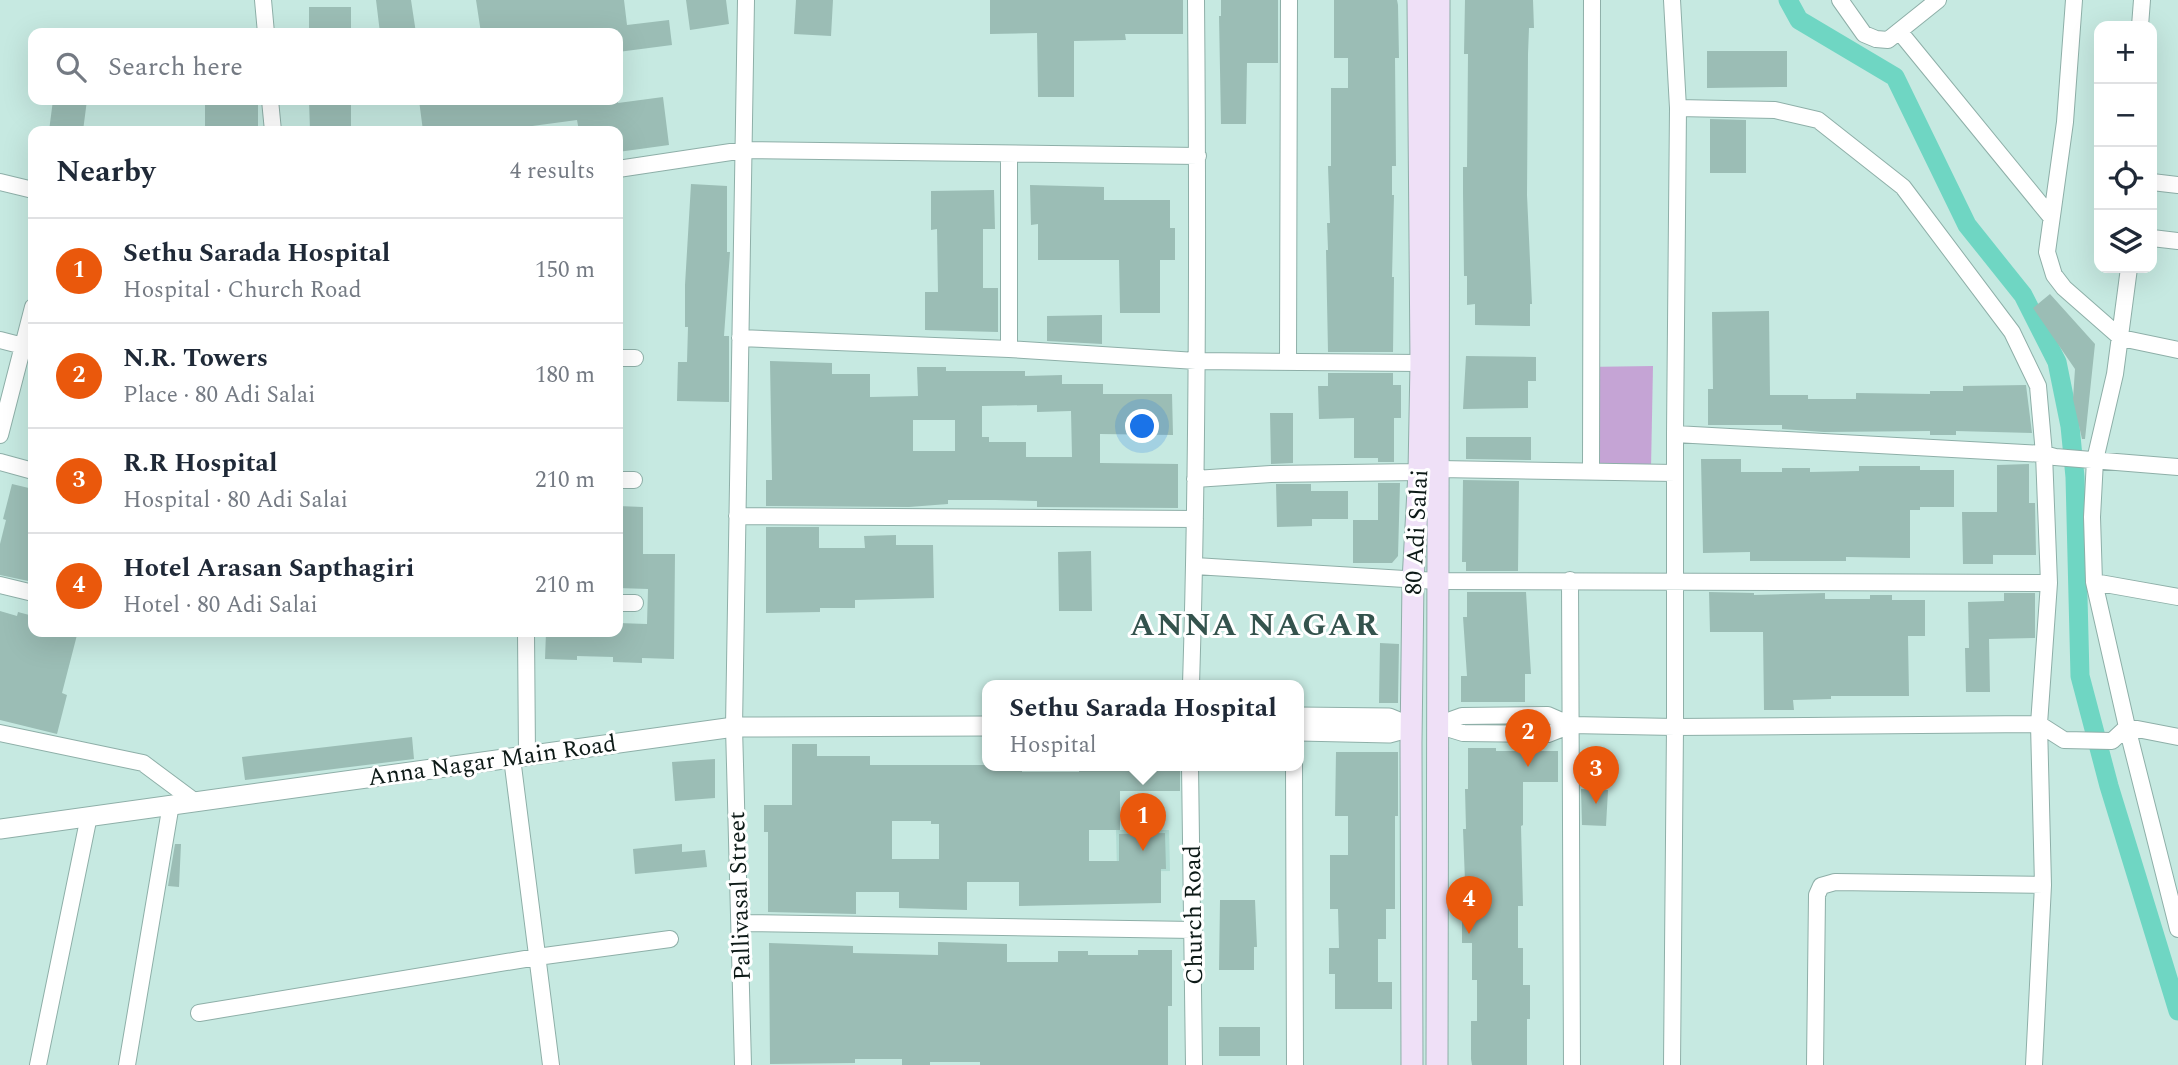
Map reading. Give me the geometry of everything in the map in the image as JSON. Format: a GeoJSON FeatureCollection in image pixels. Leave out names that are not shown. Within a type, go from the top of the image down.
{"type":"FeatureCollection","features":[{"type":"Feature","properties":{"kind":"main road","name":"80 Adi Salai"},"geometry":{"type":"LineString","coordinates":[[1418,0],[1421,363],[1437,581],[1437,1065]]}},
{"type":"Feature","properties":{"kind":"main road","name":"80 Adi Salai"},"geometry":{"type":"LineString","coordinates":[[1412,1065],[1413,581],[1429,471],[1439,0]]}},
{"type":"Feature","properties":{"kind":"street"},"geometry":{"type":"LineString","coordinates":[[263,0],[266,28]]}},
{"type":"Feature","properties":{"kind":"street","name":"Pallivasal Street"},"geometry":{"type":"LineString","coordinates":[[743,1065],[734,727],[746,0]]}},
{"type":"Feature","properties":{"kind":"street"},"geometry":{"type":"LineString","coordinates":[[1191,680],[1195,566],[1198,156],[1196,0]]}},
{"type":"Feature","properties":{"kind":"street"},"geometry":{"type":"LineString","coordinates":[[1288,362],[1289,0]]}},
{"type":"Feature","properties":{"kind":"street"},"geometry":{"type":"LineString","coordinates":[[1591,471],[1592,0]]}},
{"type":"Feature","properties":{"kind":"street"},"geometry":{"type":"LineString","coordinates":[[1672,0],[1678,108],[1672,1065]]}},
{"type":"Feature","properties":{"kind":"street"},"geometry":{"type":"LineString","coordinates":[[1840,0],[1864,34],[1888,40],[1938,0]]}},
{"type":"Feature","properties":{"kind":"street"},"geometry":{"type":"LineString","coordinates":[[2074,0],[2065,122],[2047,252],[2054,275],[2064,288],[2121,338],[2178,349]]}},
{"type":"Feature","properties":{"kind":"street"},"geometry":{"type":"LineString","coordinates":[[2140,21],[2141,0]]}},
{"type":"Feature","properties":{"kind":"street"},"geometry":{"type":"LineString","coordinates":[[1899,31],[2050,217]]}},
{"type":"Feature","properties":{"kind":"street"},"geometry":{"type":"LineString","coordinates":[[270,105],[273,126]]}},
{"type":"Feature","properties":{"kind":"street"},"geometry":{"type":"LineString","coordinates":[[1678,108],[1775,110],[1818,120],[1903,187],[2012,332],[2038,386],[2050,456],[2049,583],[2039,724],[2043,885],[2034,1065]]}},
{"type":"Feature","properties":{"kind":"street"},"geometry":{"type":"LineString","coordinates":[[623,168],[744,150],[1198,156]]}},
{"type":"Feature","properties":{"kind":"street"},"geometry":{"type":"LineString","coordinates":[[1009,154],[1009,349]]}},
{"type":"Feature","properties":{"kind":"street"},"geometry":{"type":"LineString","coordinates":[[0,182],[28,189]]}},
{"type":"Feature","properties":{"kind":"street"},"geometry":{"type":"LineString","coordinates":[[2157,183],[2178,185]]}},
{"type":"Feature","properties":{"kind":"street"},"geometry":{"type":"LineString","coordinates":[[2157,239],[2178,242]]}},
{"type":"Feature","properties":{"kind":"street"},"geometry":{"type":"LineString","coordinates":[[2128,273],[2115,374],[2092,459],[2094,582],[2178,929]]}},
{"type":"Feature","properties":{"kind":"street"},"geometry":{"type":"LineString","coordinates":[[740,338],[1009,349],[1196,361],[1421,363]]}},
{"type":"Feature","properties":{"kind":"street"},"geometry":{"type":"LineString","coordinates":[[0,340],[28,347],[0,435]]}},
{"type":"Feature","properties":{"kind":"street"},"geometry":{"type":"LineString","coordinates":[[623,358],[635,358]]}},
{"type":"Feature","properties":{"kind":"street"},"geometry":{"type":"LineString","coordinates":[[1675,435],[2050,456],[2178,467]]}},
{"type":"Feature","properties":{"kind":"street"},"geometry":{"type":"LineString","coordinates":[[0,462],[28,470]]}},
{"type":"Feature","properties":{"kind":"street"},"geometry":{"type":"LineString","coordinates":[[1195,480],[1271,474],[1429,471],[1675,474]]}},
{"type":"Feature","properties":{"kind":"street"},"geometry":{"type":"LineString","coordinates":[[737,516],[1195,519]]}},
{"type":"Feature","properties":{"kind":"street"},"geometry":{"type":"LineString","coordinates":[[1195,566],[1413,581],[2049,583]]}},
{"type":"Feature","properties":{"kind":"street"},"geometry":{"type":"LineString","coordinates":[[1570,580],[1572,1065]]}},
{"type":"Feature","properties":{"kind":"street"},"geometry":{"type":"LineString","coordinates":[[2094,582],[2178,597]]}},
{"type":"Feature","properties":{"kind":"street"},"geometry":{"type":"LineString","coordinates":[[0,585],[28,592]]}},
{"type":"Feature","properties":{"kind":"street"},"geometry":{"type":"LineString","coordinates":[[623,603],[635,603]]}},
{"type":"Feature","properties":{"kind":"street"},"geometry":{"type":"LineString","coordinates":[[526,637],[519,757],[537,957],[551,1065]]}},
{"type":"Feature","properties":{"kind":"street"},"geometry":{"type":"LineString","coordinates":[[1304,717],[1389,718],[1411,727]]}},
{"type":"Feature","properties":{"kind":"street"},"geometry":{"type":"LineString","coordinates":[[1304,731],[1389,733],[1411,727],[1437,725],[1463,733],[1548,734],[1571,725],[1675,727],[2039,724],[2064,740],[2112,741],[2127,727]]}},
{"type":"Feature","properties":{"kind":"street","name":"Anna Nagar Main Road"},"geometry":{"type":"LineString","coordinates":[[0,829],[734,727],[982,726]]}},
{"type":"Feature","properties":{"kind":"street"},"geometry":{"type":"LineString","coordinates":[[2127,727],[2178,737]]}},
{"type":"Feature","properties":{"kind":"street"},"geometry":{"type":"LineString","coordinates":[[0,733],[143,763],[194,801]]}},
{"type":"Feature","properties":{"kind":"street","name":"Church Road"},"geometry":{"type":"LineString","coordinates":[[1191,771],[1194,1065]]}},
{"type":"Feature","properties":{"kind":"street"},"geometry":{"type":"LineString","coordinates":[[1294,771],[1295,1065]]}},
{"type":"Feature","properties":{"kind":"street"},"geometry":{"type":"LineString","coordinates":[[127,1065],[172,804]]}},
{"type":"Feature","properties":{"kind":"street"},"geometry":{"type":"LineString","coordinates":[[38,1065],[89,816]]}},
{"type":"Feature","properties":{"kind":"street"},"geometry":{"type":"LineString","coordinates":[[1815,1065],[1817,895],[1821,886],[1835,882],[2043,885]]}},
{"type":"Feature","properties":{"kind":"street"},"geometry":{"type":"LineString","coordinates":[[741,923],[1194,930]]}},
{"type":"Feature","properties":{"kind":"street"},"geometry":{"type":"LineString","coordinates":[[199,1013],[537,957],[670,939]]}},
{"type":"Feature","properties":{"kind":"shaded area"},"geometry":{"type":"Polygon","coordinates":[[[1653,366],[1651,468],[1583,465],[1584,367],[1653,366]]]}},
{"type":"Feature","properties":{"kind":"shaded area"},"geometry":{"type":"Polygon","coordinates":[[[1116,830],[1169,830],[1170,871],[1117,872],[1116,830]]]}},
{"type":"Feature","properties":{"kind":"building"},"geometry":{"type":"Polygon","coordinates":[[[376,0],[411,0],[415,28],[379,28],[376,0]]]}},
{"type":"Feature","properties":{"kind":"building"},"geometry":{"type":"Polygon","coordinates":[[[476,0],[624,0],[627,25],[669,20],[672,45],[623,51],[623,28],[480,28],[476,0]]]}},
{"type":"Feature","properties":{"kind":"building"},"geometry":{"type":"Polygon","coordinates":[[[686,0],[726,0],[729,24],[690,30],[686,0]]]}},
{"type":"Feature","properties":{"kind":"building"},"geometry":{"type":"Polygon","coordinates":[[[796,0],[833,0],[831,36],[794,34],[796,0]]]}},
{"type":"Feature","properties":{"kind":"building"},"geometry":{"type":"Polygon","coordinates":[[[990,0],[1183,0],[1183,34],[1125,34],[1126,40],[1074,41],[1074,97],[1038,97],[1037,33],[990,34],[990,0]]]}},
{"type":"Feature","properties":{"kind":"building"},"geometry":{"type":"Polygon","coordinates":[[[1221,0],[1278,0],[1278,63],[1247,63],[1246,124],[1221,124],[1221,0]]]}},
{"type":"Feature","properties":{"kind":"building"},"geometry":{"type":"Polygon","coordinates":[[[1334,0],[1397,0],[1398,5],[1399,58],[1395,58],[1396,166],[1392,166],[1393,352],[1328,352],[1326,250],[1327,223],[1330,223],[1328,166],[1331,166],[1331,88],[1348,88],[1348,58],[1334,58],[1334,0]]]}},
{"type":"Feature","properties":{"kind":"building"},"geometry":{"type":"Polygon","coordinates":[[[1465,0],[1533,0],[1534,28],[1529,28],[1528,54],[1527,195],[1532,304],[1530,326],[1475,325],[1475,304],[1467,305],[1463,193],[1463,167],[1467,167],[1468,54],[1464,54],[1465,0]]]}},
{"type":"Feature","properties":{"kind":"building"},"geometry":{"type":"Polygon","coordinates":[[[309,7],[351,7],[351,28],[309,28],[309,7]]]}},
{"type":"Feature","properties":{"kind":"building"},"geometry":{"type":"Polygon","coordinates":[[[1707,51],[1787,51],[1787,87],[1707,88],[1707,51]]]}},
{"type":"Feature","properties":{"kind":"building"},"geometry":{"type":"Polygon","coordinates":[[[663,97],[669,145],[623,151],[623,126],[578,126],[577,120],[532,126],[422,126],[420,105],[623,105],[623,102],[663,97]]]}},
{"type":"Feature","properties":{"kind":"building"},"geometry":{"type":"Polygon","coordinates":[[[52,105],[86,105],[84,126],[50,126],[52,105]]]}},
{"type":"Feature","properties":{"kind":"building"},"geometry":{"type":"Polygon","coordinates":[[[205,105],[258,105],[258,126],[205,126],[205,105]]]}},
{"type":"Feature","properties":{"kind":"building"},"geometry":{"type":"Polygon","coordinates":[[[309,105],[351,105],[351,126],[310,126],[309,105]]]}},
{"type":"Feature","properties":{"kind":"building"},"geometry":{"type":"Polygon","coordinates":[[[1710,119],[1746,120],[1746,173],[1710,173],[1710,119]]]}},
{"type":"Feature","properties":{"kind":"building"},"geometry":{"type":"Polygon","coordinates":[[[691,184],[727,186],[727,252],[730,252],[724,336],[729,336],[729,402],[677,401],[678,362],[687,362],[685,285],[691,184]]]}},
{"type":"Feature","properties":{"kind":"building"},"geometry":{"type":"Polygon","coordinates":[[[1030,185],[1104,187],[1104,200],[1170,200],[1170,228],[1175,228],[1175,260],[1160,260],[1160,313],[1120,313],[1119,260],[1038,260],[1038,224],[1031,225],[1030,185]]]}},
{"type":"Feature","properties":{"kind":"building"},"geometry":{"type":"Polygon","coordinates":[[[994,190],[995,229],[983,229],[983,288],[998,288],[998,332],[925,330],[925,292],[938,292],[937,229],[931,230],[931,191],[994,190]]]}},
{"type":"Feature","properties":{"kind":"building"},"geometry":{"type":"Polygon","coordinates":[[[2050,294],[2095,344],[2085,439],[2082,439],[2073,399],[2075,369],[2033,308],[2050,294]]]}},
{"type":"Feature","properties":{"kind":"building"},"geometry":{"type":"Polygon","coordinates":[[[1769,311],[1770,395],[1808,395],[1808,399],[1856,399],[1856,393],[1930,394],[1930,391],[1963,391],[1963,386],[2026,385],[2032,433],[1956,431],[1956,435],[1930,435],[1930,431],[1824,432],[1782,429],[1782,425],[1708,425],[1708,389],[1713,389],[1712,312],[1769,311]]]}},
{"type":"Feature","properties":{"kind":"building"},"geometry":{"type":"Polygon","coordinates":[[[1102,315],[1102,344],[1047,341],[1047,316],[1102,315]]]}},
{"type":"Feature","properties":{"kind":"building"},"geometry":{"type":"Polygon","coordinates":[[[1466,356],[1536,357],[1536,381],[1528,381],[1528,408],[1463,409],[1466,356]]]}},
{"type":"Feature","properties":{"kind":"building"},"geometry":{"type":"Polygon","coordinates":[[[770,361],[832,363],[832,374],[870,374],[870,397],[918,396],[917,367],[946,367],[946,371],[1025,371],[1025,376],[1062,375],[1062,384],[1103,384],[1103,394],[1172,394],[1173,435],[1100,434],[1100,463],[1178,464],[1178,508],[1037,507],[1037,501],[995,500],[948,500],[948,504],[909,507],[766,506],[766,480],[772,480],[770,361]],[[1037,405],[982,406],[982,437],[989,437],[989,442],[1026,442],[1026,457],[1072,457],[1071,411],[1037,412],[1037,405]],[[913,420],[913,451],[955,451],[955,420],[913,420]]]}},
{"type":"Feature","properties":{"kind":"building"},"geometry":{"type":"Polygon","coordinates":[[[1328,373],[1393,373],[1393,385],[1401,385],[1401,418],[1394,418],[1394,462],[1378,462],[1378,458],[1354,458],[1354,418],[1319,419],[1318,386],[1328,386],[1328,373]]]}},
{"type":"Feature","properties":{"kind":"building"},"geometry":{"type":"Polygon","coordinates":[[[1270,413],[1293,413],[1293,463],[1271,464],[1270,413]]]}},
{"type":"Feature","properties":{"kind":"building"},"geometry":{"type":"Polygon","coordinates":[[[1466,437],[1531,437],[1531,460],[1466,459],[1466,437]]]}},
{"type":"Feature","properties":{"kind":"building"},"geometry":{"type":"Polygon","coordinates":[[[1701,459],[1741,459],[1741,472],[1782,472],[1782,468],[1810,468],[1810,472],[1859,471],[1859,466],[1920,466],[1920,470],[1954,470],[1954,507],[1920,507],[1920,510],[1910,510],[1910,558],[1846,557],[1846,561],[1750,561],[1750,552],[1703,553],[1701,459]]]}},
{"type":"Feature","properties":{"kind":"building"},"geometry":{"type":"Polygon","coordinates":[[[2029,464],[2029,503],[2035,503],[2036,555],[1993,555],[1993,564],[1963,564],[1962,512],[1997,512],[1997,465],[2029,464]]]}},
{"type":"Feature","properties":{"kind":"building"},"geometry":{"type":"Polygon","coordinates":[[[1463,480],[1519,481],[1518,571],[1466,571],[1466,562],[1462,562],[1463,480]]]}},
{"type":"Feature","properties":{"kind":"building"},"geometry":{"type":"Polygon","coordinates":[[[1378,483],[1400,483],[1398,556],[1392,563],[1353,563],[1353,520],[1378,520],[1378,483]]]}},
{"type":"Feature","properties":{"kind":"building"},"geometry":{"type":"Polygon","coordinates":[[[12,484],[28,488],[28,581],[0,575],[0,544],[6,520],[3,519],[12,484]]]}},
{"type":"Feature","properties":{"kind":"building"},"geometry":{"type":"Polygon","coordinates":[[[1276,484],[1311,484],[1311,491],[1348,491],[1348,519],[1312,519],[1312,526],[1277,527],[1276,484]]]}},
{"type":"Feature","properties":{"kind":"building"},"geometry":{"type":"Polygon","coordinates":[[[623,506],[643,507],[643,554],[675,554],[674,659],[642,658],[642,663],[613,662],[613,657],[545,659],[546,637],[623,637],[623,623],[647,624],[648,589],[623,588],[623,506]]]}},
{"type":"Feature","properties":{"kind":"building"},"geometry":{"type":"Polygon","coordinates":[[[766,527],[819,527],[819,548],[865,548],[864,536],[896,535],[896,545],[933,545],[934,598],[855,600],[855,608],[766,613],[766,527]]]}},
{"type":"Feature","properties":{"kind":"building"},"geometry":{"type":"Polygon","coordinates":[[[1091,551],[1092,611],[1059,611],[1058,552],[1091,551]]]}},
{"type":"Feature","properties":{"kind":"building"},"geometry":{"type":"Polygon","coordinates":[[[1467,592],[1526,592],[1531,674],[1525,674],[1525,702],[1461,702],[1461,676],[1467,676],[1463,617],[1467,617],[1467,592]]]}},
{"type":"Feature","properties":{"kind":"building"},"geometry":{"type":"Polygon","coordinates":[[[1709,592],[1754,595],[1825,593],[1825,599],[1870,599],[1870,595],[1892,595],[1892,600],[1925,600],[1925,636],[1908,636],[1909,696],[1831,696],[1831,699],[1793,700],[1794,710],[1764,710],[1763,632],[1710,632],[1709,592]]]}},
{"type":"Feature","properties":{"kind":"building"},"geometry":{"type":"Polygon","coordinates":[[[2004,593],[2035,593],[2035,638],[1989,639],[1990,692],[1966,692],[1968,602],[2004,601],[2004,593]]]}},
{"type":"Feature","properties":{"kind":"building"},"geometry":{"type":"Polygon","coordinates":[[[0,611],[17,616],[18,612],[28,615],[28,637],[76,637],[62,693],[67,695],[57,734],[0,720],[0,611]]]}},
{"type":"Feature","properties":{"kind":"building"},"geometry":{"type":"Polygon","coordinates":[[[1380,643],[1399,644],[1398,703],[1379,703],[1380,643]]]}},
{"type":"Feature","properties":{"kind":"building"},"geometry":{"type":"Polygon","coordinates":[[[412,737],[414,759],[245,780],[242,757],[412,737]]]}},
{"type":"Feature","properties":{"kind":"building"},"geometry":{"type":"Polygon","coordinates":[[[792,744],[817,744],[817,756],[870,756],[870,765],[982,765],[982,771],[1022,772],[1180,771],[1180,791],[1120,791],[1120,830],[1089,830],[1089,861],[1119,861],[1119,834],[1165,833],[1166,869],[1161,869],[1161,903],[1019,906],[1019,882],[967,882],[967,910],[899,908],[899,892],[856,892],[856,914],[768,912],[768,832],[764,832],[764,805],[792,805],[792,744]],[[892,821],[892,859],[939,859],[939,824],[931,824],[931,821],[892,821]]]}},
{"type":"Feature","properties":{"kind":"building"},"geometry":{"type":"Polygon","coordinates":[[[1468,748],[1558,751],[1558,782],[1523,782],[1523,906],[1518,906],[1518,948],[1523,948],[1523,985],[1530,985],[1527,1065],[1472,1065],[1471,1021],[1477,1021],[1477,980],[1472,980],[1472,943],[1462,943],[1462,908],[1466,908],[1463,829],[1466,829],[1468,748]]]}},
{"type":"Feature","properties":{"kind":"building"},"geometry":{"type":"Polygon","coordinates":[[[1336,752],[1398,752],[1395,909],[1386,909],[1386,939],[1378,939],[1378,982],[1392,982],[1392,1009],[1335,1009],[1335,974],[1329,974],[1329,948],[1339,948],[1338,909],[1330,909],[1330,855],[1348,855],[1348,816],[1335,816],[1336,752]]]}},
{"type":"Feature","properties":{"kind":"building"},"geometry":{"type":"Polygon","coordinates":[[[715,759],[715,798],[675,801],[672,762],[715,759]]]}},
{"type":"Feature","properties":{"kind":"building"},"geometry":{"type":"Polygon","coordinates":[[[1581,789],[1608,790],[1606,826],[1582,825],[1581,789]]]}},
{"type":"Feature","properties":{"kind":"building"},"geometry":{"type":"Polygon","coordinates":[[[175,844],[181,844],[179,887],[168,886],[175,844]]]}},
{"type":"Feature","properties":{"kind":"building"},"geometry":{"type":"Polygon","coordinates":[[[682,844],[682,852],[705,850],[707,867],[635,874],[633,849],[682,844]]]}},
{"type":"Feature","properties":{"kind":"building"},"geometry":{"type":"Polygon","coordinates":[[[1220,900],[1255,900],[1257,947],[1254,947],[1254,970],[1219,970],[1220,900]]]}},
{"type":"Feature","properties":{"kind":"building"},"geometry":{"type":"Polygon","coordinates":[[[938,942],[1007,944],[1007,962],[1058,962],[1058,951],[1088,951],[1088,955],[1138,955],[1138,950],[1172,950],[1168,1065],[980,1065],[980,1062],[930,1062],[930,1065],[902,1065],[902,1059],[855,1059],[855,1063],[770,1064],[769,943],[853,946],[853,953],[938,955],[938,942]]]}},
{"type":"Feature","properties":{"kind":"building"},"geometry":{"type":"Polygon","coordinates":[[[1219,1027],[1260,1027],[1260,1056],[1219,1056],[1219,1027]]]}},
{"type":"Feature","properties":{"kind":"waterway"},"geometry":{"type":"LineString","coordinates":[[1788,0],[1799,20],[1895,77],[1967,225],[2023,295],[2057,362],[2070,426],[2075,477],[2080,676],[2109,786],[2178,1011]]}},
{"type":"Feature","properties":{"kind":"place","name":"N.R. Towers"},"geometry":{"type":"Point","coordinates":[1528,767]}},
{"type":"Feature","properties":{"kind":"place","name":"R.R Hospital"},"geometry":{"type":"Point","coordinates":[1596,804]}},
{"type":"Feature","properties":{"kind":"place","name":"Sethu Sarada Hospital"},"geometry":{"type":"Point","coordinates":[1143,851]}},
{"type":"Feature","properties":{"kind":"place","name":"Hotel Arasan Sapthagiri"},"geometry":{"type":"Point","coordinates":[1469,934]}},
{"type":"Feature","properties":{"kind":"district","name":"ANNA NAGAR"},"geometry":{"type":"Point","coordinates":[1255,624]}}]}
